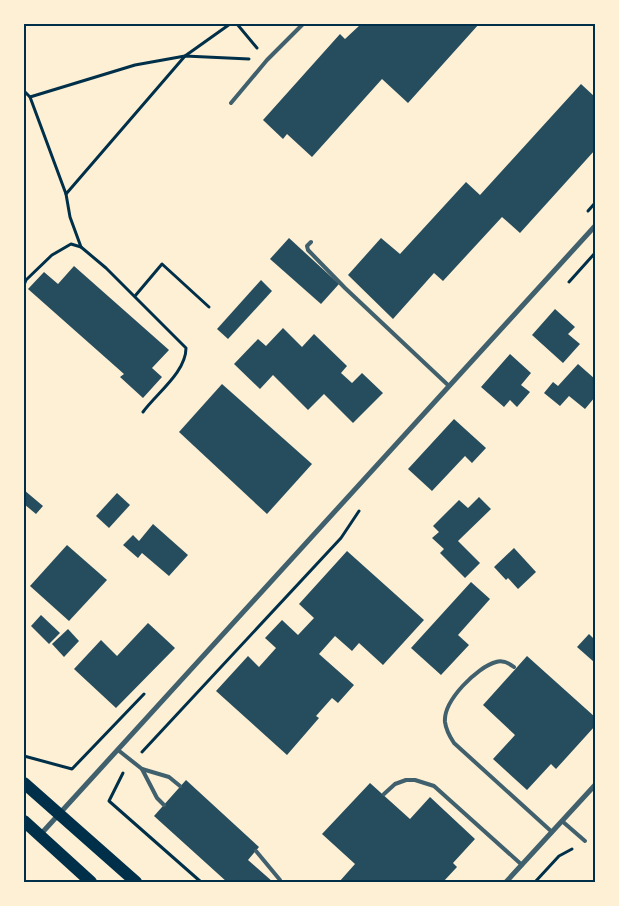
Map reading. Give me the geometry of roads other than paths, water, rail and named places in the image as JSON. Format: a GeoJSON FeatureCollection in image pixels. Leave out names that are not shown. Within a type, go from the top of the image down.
{"type":"FeatureCollection","features":[{"type":"Feature","properties":{"kind":"main road"},"geometry":{"type":"LineString","coordinates":[[24,783],[136,882]]}},
{"type":"Feature","properties":{"kind":"main road"},"geometry":{"type":"LineString","coordinates":[[24,821],[91,882]]}},
{"type":"Feature","properties":{"kind":"street"},"geometry":{"type":"LineString","coordinates":[[40,835],[595,226]]}},
{"type":"Feature","properties":{"kind":"street"},"geometry":{"type":"LineString","coordinates":[[506,882],[595,786]]}},
{"type":"Feature","properties":{"kind":"lane"},"geometry":{"type":"LineString","coordinates":[[231,103],[267,60],[303,24]]}},
{"type":"Feature","properties":{"kind":"lane"},"geometry":{"type":"LineString","coordinates":[[311,242],[307,246],[308,250],[345,288],[449,386]]}},
{"type":"Feature","properties":{"kind":"lane"},"geometry":{"type":"LineString","coordinates":[[514,667],[509,663],[498,661],[477,672],[450,703],[445,721],[448,733],[454,743],[552,832]]}},
{"type":"Feature","properties":{"kind":"lane"},"geometry":{"type":"LineString","coordinates":[[118,750],[142,769],[169,777],[180,786]]}},
{"type":"Feature","properties":{"kind":"lane"},"geometry":{"type":"LineString","coordinates":[[142,769],[158,798],[164,804]]}},
{"type":"Feature","properties":{"kind":"lane"},"geometry":{"type":"LineString","coordinates":[[384,794],[396,784],[406,780],[415,780],[434,786],[522,865]]}},
{"type":"Feature","properties":{"kind":"lane"},"geometry":{"type":"LineString","coordinates":[[562,821],[585,841]]}},
{"type":"Feature","properties":{"kind":"lane"},"geometry":{"type":"LineString","coordinates":[[256,851],[280,880],[279,882]]}}]}
